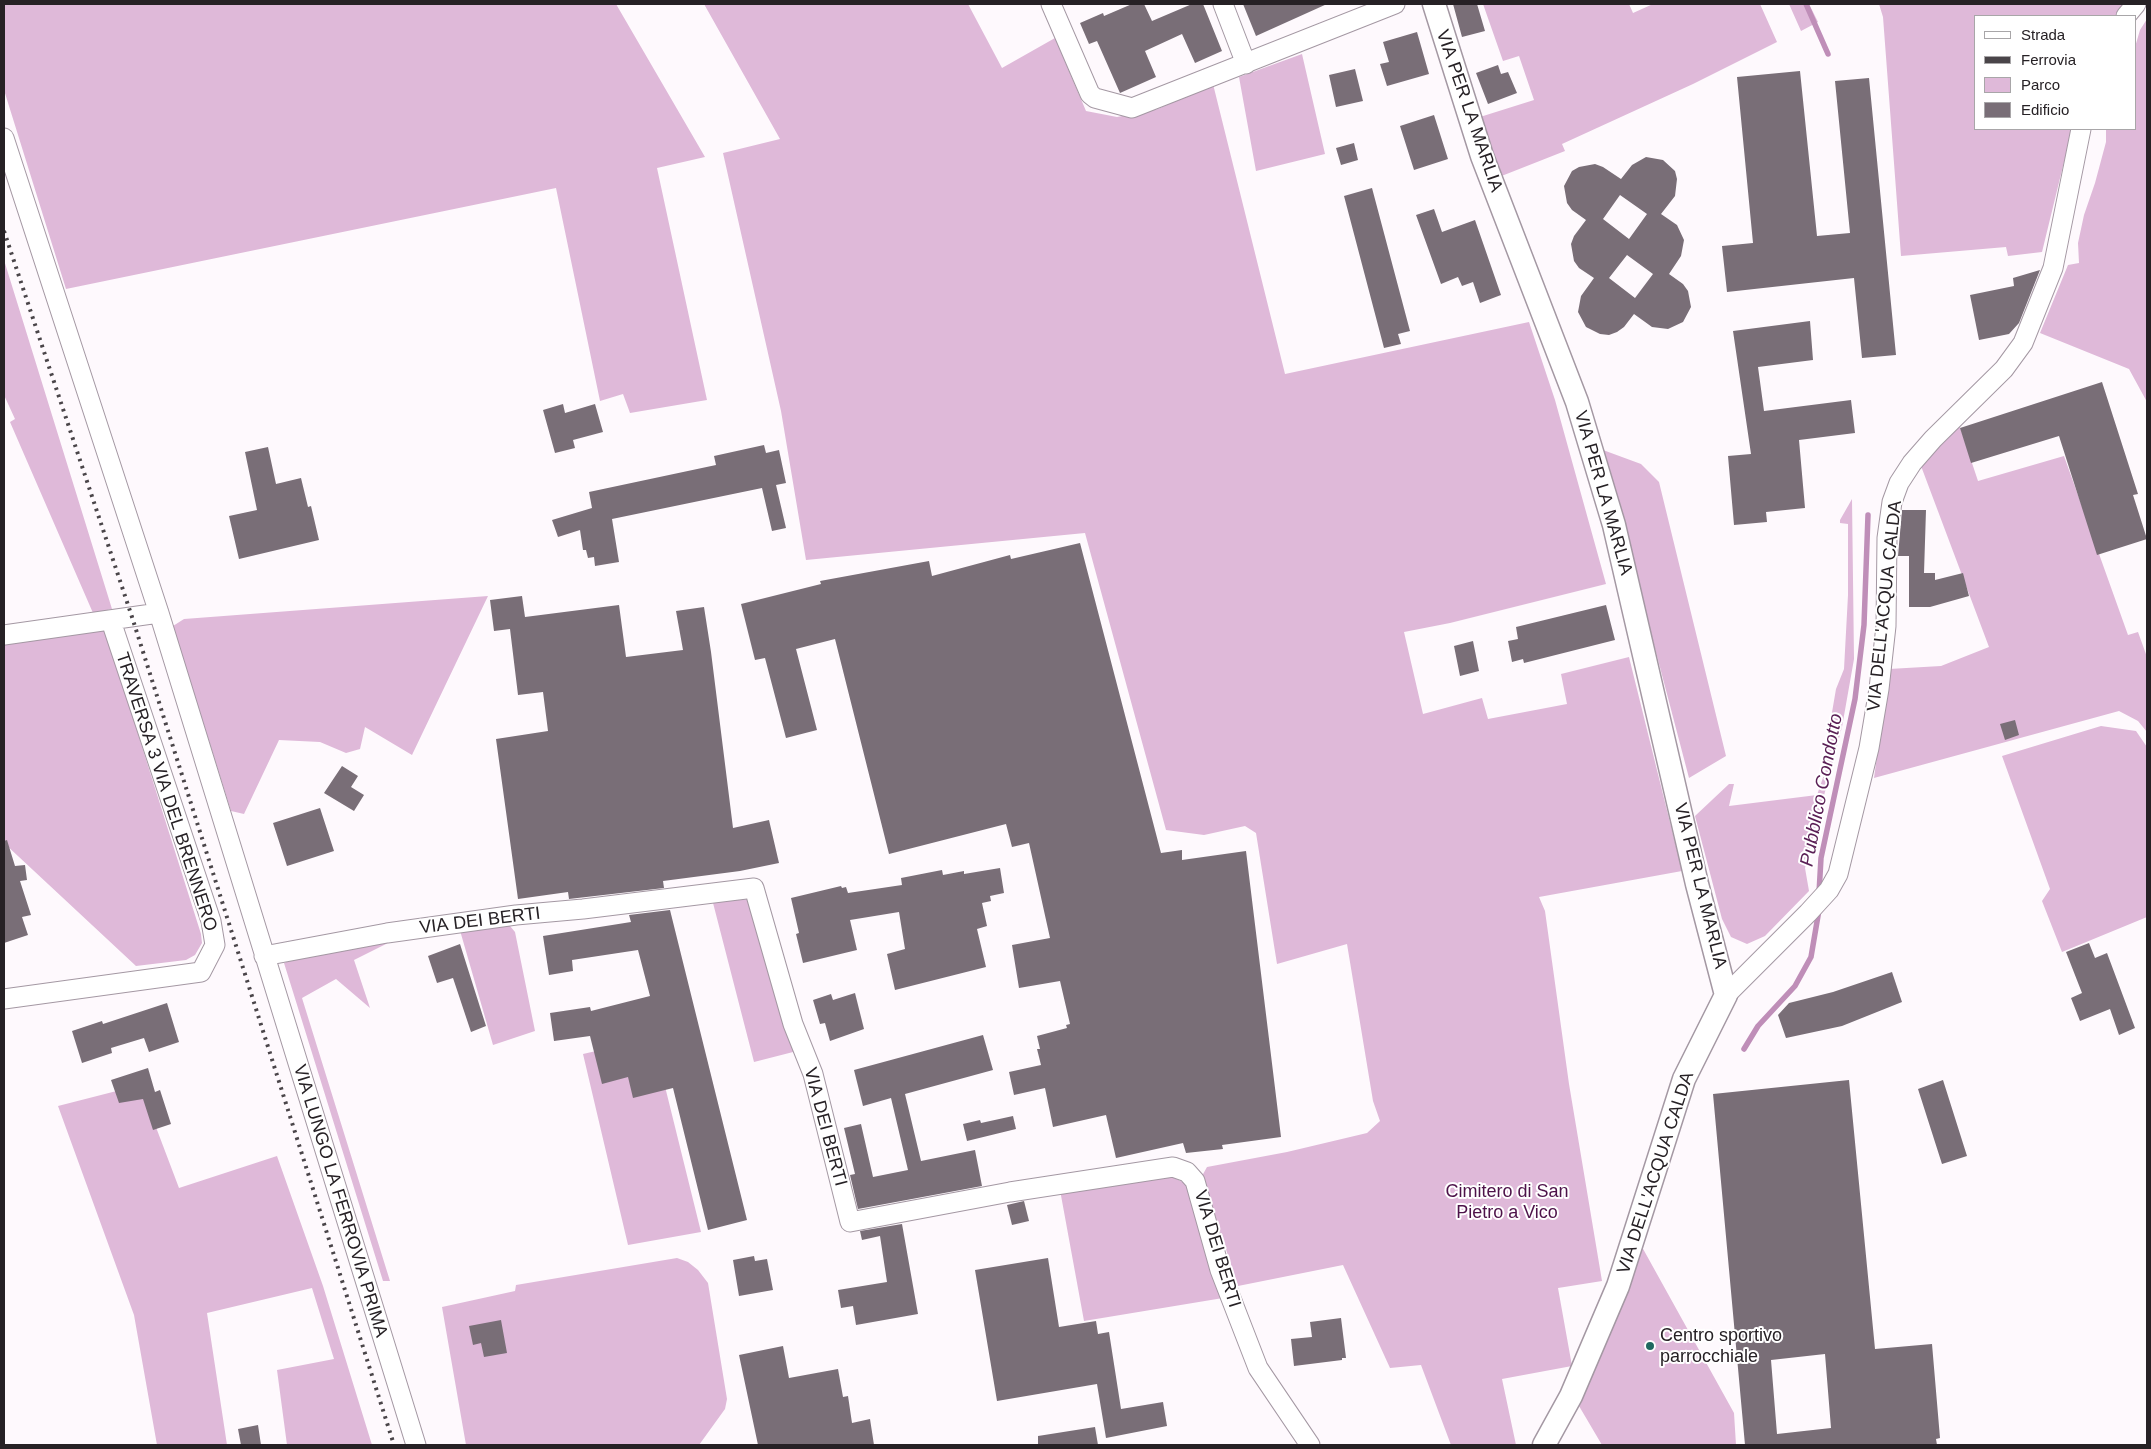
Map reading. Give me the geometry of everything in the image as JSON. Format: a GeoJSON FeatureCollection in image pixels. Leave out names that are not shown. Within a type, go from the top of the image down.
{"type":"FeatureCollection","features":[{"type":"Feature","properties":{"kind":"street"},"geometry":{"type":"LineString","coordinates":[[1051,4],[1090,94],[1096,98],[1132,108],[1246,64],[1351,12],[1395,4]]}},
{"type":"Feature","properties":{"kind":"street"},"geometry":{"type":"LineString","coordinates":[[1223,4],[1246,64]]}},
{"type":"Feature","properties":{"kind":"street","name":"VIA PER LA MARLIA"},"geometry":{"type":"LineString","coordinates":[[1434,4],[1482,156],[1578,402],[1611,515],[1697,884],[1726,995]]}},
{"type":"Feature","properties":{"kind":"street"},"geometry":{"type":"LineString","coordinates":[[2127,15],[2136,4]]}},
{"type":"Feature","properties":{"kind":"street","name":"VIA DELL'ACQUA CALDA"},"geometry":{"type":"LineString","coordinates":[[1544,1445],[1571,1396],[1618,1286],[1684,1079],[1726,995],[1808,913],[1829,890],[1838,874],[1869,748],[1886,626],[1887,538],[1892,502],[1899,483],[1912,463],[1933,439],[2004,369],[2023,343],[2053,268],[2081,130]]}},
{"type":"Feature","properties":{"kind":"street","name":"VIA LUNGO LA FERROVIA PRIMA"},"geometry":{"type":"LineString","coordinates":[[4,138],[159,613],[416,1445]]}},
{"type":"Feature","properties":{"kind":"street"},"geometry":{"type":"LineString","coordinates":[[4,635],[159,613]]}},
{"type":"Feature","properties":{"kind":"street","name":"TRAVERSA 3 VIA DEL BRENNERO"},"geometry":{"type":"LineString","coordinates":[[4,999],[201,972],[215,945],[211,921],[111,621]]}},
{"type":"Feature","properties":{"kind":"street","name":"VIA DEI BERTI"},"geometry":{"type":"LineString","coordinates":[[264,956],[418,928],[754,888],[792,1024],[813,1074],[850,1222],[1010,1192],[1173,1167],[1187,1172],[1195,1181],[1220,1270],[1258,1368],[1310,1445]]}},
{"type":"Feature","properties":{"kind":"green space"},"geometry":{"type":"Polygon","coordinates":[[[4,4],[616,4],[705,157],[657,168],[707,400],[630,413],[623,394],[600,401],[556,188],[66,289],[4,90],[4,4]]]}},
{"type":"Feature","properties":{"kind":"green space","name":"Cimitero di San Pietro a Vico"},"geometry":{"type":"Polygon","coordinates":[[[704,4],[968,4],[1002,68],[1055,38],[1086,111],[1117,117],[1158,109],[1213,84],[1285,374],[1529,322],[1555,400],[1606,584],[1450,623],[1404,632],[1423,714],[1482,698],[1488,719],[1567,704],[1561,674],[1629,657],[1682,871],[1539,897],[1545,911],[1569,1084],[1602,1281],[1558,1288],[1572,1366],[1502,1379],[1516,1445],[1451,1445],[1421,1365],[1390,1368],[1343,1265],[1238,1286],[1202,1176],[1207,1167],[1287,1152],[1367,1133],[1380,1121],[1373,1101],[1347,944],[1277,964],[1256,833],[1245,826],[1204,835],[1166,830],[1085,533],[806,560],[781,411],[723,153],[780,139],[704,4]]]}},
{"type":"Feature","properties":{"kind":"green space"},"geometry":{"type":"Polygon","coordinates":[[[1483,4],[1629,4],[1633,13],[1653,4],[1760,4],[1777,42],[1693,84],[1562,144],[1565,151],[1499,177],[1480,117],[1534,100],[1519,56],[1503,61],[1483,4]]]}},
{"type":"Feature","properties":{"kind":"green space"},"geometry":{"type":"Polygon","coordinates":[[[1789,4],[1809,4],[1818,22],[1801,31],[1789,4]]]}},
{"type":"Feature","properties":{"kind":"green space"},"geometry":{"type":"Polygon","coordinates":[[[1879,4],[2124,4],[2117,15],[1974,15],[1974,130],[2072,130],[2042,252],[2008,256],[2006,247],[1901,256],[1883,17],[1879,4]]]}},
{"type":"Feature","properties":{"kind":"green space"},"geometry":{"type":"Polygon","coordinates":[[[2147,19],[2147,402],[2129,369],[2040,333],[2068,265],[2079,263],[2078,243],[2084,215],[2106,142],[2106,130],[2136,130],[2136,44],[2140,30],[2147,19]]]}},
{"type":"Feature","properties":{"kind":"green space"},"geometry":{"type":"Polygon","coordinates":[[[1302,54],[1325,154],[1256,171],[1239,77],[1302,54]]]}},
{"type":"Feature","properties":{"kind":"green space"},"geometry":{"type":"Polygon","coordinates":[[[4,260],[112,609],[93,613],[10,422],[15,419],[4,395],[4,260]]]}},
{"type":"Feature","properties":{"kind":"green space"},"geometry":{"type":"Polygon","coordinates":[[[1959,424],[1978,481],[2064,456],[2128,635],[2138,632],[2147,657],[2147,732],[2138,721],[2119,711],[1874,778],[1889,669],[1941,666],[1989,647],[1921,466],[1959,424]]]}},
{"type":"Feature","properties":{"kind":"green space"},"geometry":{"type":"Polygon","coordinates":[[[1603,450],[1641,464],[1659,482],[1726,756],[1689,778],[1603,450]]]}},
{"type":"Feature","properties":{"kind":"green space"},"geometry":{"type":"Polygon","coordinates":[[[1852,499],[1854,659],[1842,727],[1805,868],[1809,891],[1765,936],[1747,944],[1731,937],[1722,919],[1695,816],[1729,784],[1734,784],[1729,806],[1817,795],[1826,769],[1824,759],[1836,689],[1844,669],[1848,595],[1848,524],[1840,523],[1840,520],[1852,499]]]}},
{"type":"Feature","properties":{"kind":"green space"},"geometry":{"type":"Polygon","coordinates":[[[488,596],[412,755],[365,727],[360,749],[346,753],[320,742],[279,740],[244,814],[231,811],[173,626],[184,619],[488,596]]]}},
{"type":"Feature","properties":{"kind":"green space"},"geometry":{"type":"Polygon","coordinates":[[[104,626],[201,934],[202,943],[195,955],[186,960],[136,966],[4,843],[4,640],[104,626]]]}},
{"type":"Feature","properties":{"kind":"green space"},"geometry":{"type":"Polygon","coordinates":[[[2101,726],[2136,731],[2147,747],[2147,917],[2062,952],[2042,901],[2050,889],[2002,756],[2101,726]]]}},
{"type":"Feature","properties":{"kind":"green space"},"geometry":{"type":"Polygon","coordinates":[[[733,896],[747,900],[756,912],[797,1051],[754,1062],[712,899],[733,896]]]}},
{"type":"Feature","properties":{"kind":"green space"},"geometry":{"type":"Polygon","coordinates":[[[502,922],[510,926],[515,932],[535,1031],[493,1045],[459,927],[502,922]]]}},
{"type":"Feature","properties":{"kind":"green space"},"geometry":{"type":"Polygon","coordinates":[[[390,942],[354,960],[370,1008],[336,979],[302,998],[390,1281],[383,1281],[284,963],[299,956],[339,948],[390,942]]]}},
{"type":"Feature","properties":{"kind":"green space"},"geometry":{"type":"Polygon","coordinates":[[[653,1038],[701,1232],[628,1245],[583,1054],[653,1038]]]}},
{"type":"Feature","properties":{"kind":"green space"},"geometry":{"type":"Polygon","coordinates":[[[140,1085],[179,1188],[277,1156],[323,1286],[372,1445],[287,1445],[277,1370],[334,1359],[312,1288],[207,1313],[227,1445],[157,1445],[134,1315],[58,1106],[140,1085]]]}},
{"type":"Feature","properties":{"kind":"green space"},"geometry":{"type":"Polygon","coordinates":[[[1170,1176],[1189,1185],[1223,1298],[1084,1321],[1060,1190],[1170,1176]]]}},
{"type":"Feature","properties":{"kind":"green space","name":"Centro sportivo parrocchiale"},"geometry":{"type":"Polygon","coordinates":[[[1642,1247],[1734,1413],[1736,1445],[1602,1445],[1579,1406],[1642,1247]]]}},
{"type":"Feature","properties":{"kind":"green space"},"geometry":{"type":"Polygon","coordinates":[[[677,1258],[688,1262],[698,1270],[708,1283],[727,1399],[725,1409],[699,1445],[466,1445],[442,1307],[515,1291],[516,1285],[677,1258]]]}},
{"type":"Feature","properties":{"kind":"building"},"geometry":{"type":"Polygon","coordinates":[[[1132,4],[1144,4],[1152,21],[1192,4],[1203,4],[1222,51],[1195,63],[1182,34],[1145,51],[1156,77],[1120,93],[1097,41],[1089,44],[1080,23],[1103,13],[1104,16],[1132,4]]]}},
{"type":"Feature","properties":{"kind":"building"},"geometry":{"type":"Polygon","coordinates":[[[1243,4],[1327,4],[1256,36],[1243,4]]]}},
{"type":"Feature","properties":{"kind":"building"},"geometry":{"type":"Polygon","coordinates":[[[1453,4],[1477,4],[1485,31],[1462,37],[1453,4]]]}},
{"type":"Feature","properties":{"kind":"building"},"geometry":{"type":"Polygon","coordinates":[[[1417,32],[1429,74],[1387,86],[1380,64],[1389,62],[1383,42],[1417,32]]]}},
{"type":"Feature","properties":{"kind":"building"},"geometry":{"type":"Polygon","coordinates":[[[1498,65],[1501,74],[1508,72],[1517,93],[1488,104],[1476,73],[1498,65]]]}},
{"type":"Feature","properties":{"kind":"building"},"geometry":{"type":"Polygon","coordinates":[[[1355,69],[1363,101],[1336,107],[1329,75],[1355,69]]]}},
{"type":"Feature","properties":{"kind":"building"},"geometry":{"type":"Polygon","coordinates":[[[1800,71],[1817,236],[1850,233],[1835,81],[1869,78],[1896,355],[1862,358],[1854,278],[1727,292],[1722,246],[1753,243],[1737,77],[1800,71]]]}},
{"type":"Feature","properties":{"kind":"building"},"geometry":{"type":"Polygon","coordinates":[[[1434,115],[1448,159],[1414,170],[1400,126],[1434,115]]]}},
{"type":"Feature","properties":{"kind":"building"},"geometry":{"type":"Polygon","coordinates":[[[1354,143],[1358,160],[1341,165],[1336,148],[1354,143]]]}},
{"type":"Feature","properties":{"kind":"building"},"geometry":{"type":"Polygon","coordinates":[[[1646,157],[1663,160],[1675,171],[1677,179],[1675,196],[1661,214],[1677,225],[1684,240],[1681,256],[1669,274],[1683,284],[1688,291],[1691,307],[1683,322],[1668,329],[1652,327],[1634,314],[1624,327],[1617,332],[1609,335],[1600,334],[1586,327],[1578,312],[1581,296],[1594,278],[1579,268],[1574,261],[1571,244],[1574,236],[1586,220],[1572,210],[1567,203],[1564,186],[1572,171],[1579,167],[1595,164],[1621,179],[1632,165],[1646,157]],[[1620,195],[1603,219],[1629,239],[1647,214],[1620,195]],[[1627,255],[1609,278],[1635,298],[1653,274],[1627,255]]]}},
{"type":"Feature","properties":{"kind":"building"},"geometry":{"type":"Polygon","coordinates":[[[1372,188],[1410,331],[1398,334],[1401,344],[1384,348],[1344,196],[1372,188]]]}},
{"type":"Feature","properties":{"kind":"building"},"geometry":{"type":"Polygon","coordinates":[[[1434,209],[1442,232],[1475,220],[1501,295],[1480,303],[1473,282],[1462,286],[1458,277],[1441,284],[1416,215],[1434,209]]]}},
{"type":"Feature","properties":{"kind":"building"},"geometry":{"type":"Polygon","coordinates":[[[2040,270],[2019,323],[2009,334],[1979,340],[1970,295],[2014,286],[2013,278],[2040,270]]]}},
{"type":"Feature","properties":{"kind":"building"},"geometry":{"type":"Polygon","coordinates":[[[1810,321],[1813,360],[1758,367],[1764,411],[1851,400],[1855,433],[1799,440],[1805,508],[1766,512],[1767,522],[1734,525],[1728,456],[1751,454],[1733,331],[1810,321]]]}},
{"type":"Feature","properties":{"kind":"building"},"geometry":{"type":"Polygon","coordinates":[[[2102,382],[2138,494],[2133,495],[2147,539],[2097,555],[2059,436],[1971,463],[1960,428],[2102,382]]]}},
{"type":"Feature","properties":{"kind":"building"},"geometry":{"type":"Polygon","coordinates":[[[563,404],[565,413],[595,404],[603,432],[573,440],[575,448],[555,453],[543,410],[563,404]]]}},
{"type":"Feature","properties":{"kind":"building"},"geometry":{"type":"Polygon","coordinates":[[[764,445],[766,453],[779,450],[786,483],[776,485],[786,528],[772,531],[762,488],[612,519],[619,562],[595,566],[594,557],[588,558],[586,550],[583,550],[580,530],[558,537],[552,520],[592,508],[589,492],[716,465],[714,456],[764,445]]]}},
{"type":"Feature","properties":{"kind":"building"},"geometry":{"type":"Polygon","coordinates":[[[268,447],[276,484],[301,478],[308,507],[311,506],[319,540],[239,559],[229,516],[257,510],[245,452],[268,447]]]}},
{"type":"Feature","properties":{"kind":"building"},"geometry":{"type":"Polygon","coordinates":[[[1902,510],[1926,510],[1924,573],[1935,573],[1935,580],[1963,573],[1969,596],[1930,607],[1909,607],[1909,556],[1898,556],[1902,510]]]}},
{"type":"Feature","properties":{"kind":"building"},"geometry":{"type":"Polygon","coordinates":[[[1080,543],[1161,853],[1182,850],[1182,860],[1246,851],[1281,1137],[1222,1145],[1223,1149],[1186,1153],[1183,1143],[1116,1158],[1106,1115],[1053,1127],[1045,1088],[1014,1095],[1009,1072],[1041,1065],[1037,1049],[1040,1049],[1037,1036],[1067,1028],[1066,1025],[1070,1024],[1060,981],[1019,988],[1012,945],[1050,938],[1029,843],[1012,847],[1006,824],[889,854],[835,639],[796,649],[817,730],[786,738],[765,658],[755,660],[741,604],[821,584],[820,581],[929,561],[932,576],[1010,555],[1011,559],[1080,543]]]}},
{"type":"Feature","properties":{"kind":"building"},"geometry":{"type":"Polygon","coordinates":[[[522,596],[525,617],[619,605],[626,657],[683,650],[676,611],[704,607],[733,828],[769,820],[779,863],[740,871],[663,881],[664,888],[569,899],[568,892],[518,899],[496,739],[548,731],[543,692],[518,695],[510,629],[494,631],[490,600],[522,596]]]}},
{"type":"Feature","properties":{"kind":"building"},"geometry":{"type":"Polygon","coordinates":[[[1606,605],[1615,640],[1524,663],[1523,659],[1512,662],[1508,641],[1518,639],[1516,627],[1606,605]]]}},
{"type":"Feature","properties":{"kind":"building"},"geometry":{"type":"Polygon","coordinates":[[[1473,641],[1479,671],[1460,676],[1454,646],[1473,641]]]}},
{"type":"Feature","properties":{"kind":"building"},"geometry":{"type":"Polygon","coordinates":[[[2015,720],[2019,735],[2005,740],[2000,724],[2015,720]]]}},
{"type":"Feature","properties":{"kind":"building"},"geometry":{"type":"Polygon","coordinates":[[[342,766],[358,776],[351,787],[364,795],[354,811],[324,793],[342,766]]]}},
{"type":"Feature","properties":{"kind":"building"},"geometry":{"type":"Polygon","coordinates":[[[320,808],[334,851],[287,866],[273,823],[320,808]]]}},
{"type":"Feature","properties":{"kind":"building"},"geometry":{"type":"Polygon","coordinates":[[[7,840],[15,866],[25,865],[27,880],[20,881],[31,915],[22,917],[28,935],[4,943],[4,841],[7,840]]]}},
{"type":"Feature","properties":{"kind":"building"},"geometry":{"type":"Polygon","coordinates":[[[1000,868],[1004,893],[990,896],[991,901],[982,903],[987,926],[977,929],[986,967],[895,990],[887,954],[905,949],[899,912],[850,920],[857,950],[803,963],[796,934],[799,933],[791,898],[841,886],[842,888],[846,887],[848,893],[902,885],[901,878],[942,870],[943,875],[964,871],[964,874],[1000,868]]]}},
{"type":"Feature","properties":{"kind":"building"},"geometry":{"type":"Polygon","coordinates":[[[670,910],[747,1220],[708,1230],[673,1088],[633,1098],[628,1077],[602,1084],[590,1036],[554,1041],[550,1013],[590,1007],[591,1011],[650,996],[638,950],[572,960],[573,971],[549,975],[543,936],[631,922],[629,915],[670,910]]]}},
{"type":"Feature","properties":{"kind":"building"},"geometry":{"type":"Polygon","coordinates":[[[2089,943],[2095,958],[2107,953],[2135,1028],[2119,1035],[2110,1009],[2080,1021],[2071,998],[2082,993],[2066,952],[2089,943]]]}},
{"type":"Feature","properties":{"kind":"building"},"geometry":{"type":"Polygon","coordinates":[[[460,944],[486,1026],[471,1032],[453,978],[437,983],[428,956],[460,944]]]}},
{"type":"Feature","properties":{"kind":"building"},"geometry":{"type":"Polygon","coordinates":[[[1892,972],[1902,1002],[1842,1026],[1786,1038],[1778,1015],[1789,1003],[1833,992],[1892,972]]]}},
{"type":"Feature","properties":{"kind":"building"},"geometry":{"type":"Polygon","coordinates":[[[855,993],[864,1029],[830,1041],[825,1023],[820,1024],[813,1000],[831,994],[833,1000],[855,993]]]}},
{"type":"Feature","properties":{"kind":"building"},"geometry":{"type":"Polygon","coordinates":[[[167,1003],[179,1042],[149,1052],[144,1038],[111,1048],[112,1053],[82,1063],[72,1031],[102,1021],[103,1024],[167,1003]]]}},
{"type":"Feature","properties":{"kind":"building"},"geometry":{"type":"Polygon","coordinates":[[[983,1035],[993,1070],[905,1094],[921,1161],[975,1150],[982,1186],[858,1209],[850,1175],[855,1174],[844,1128],[861,1124],[873,1177],[908,1170],[891,1098],[863,1106],[854,1070],[983,1035]]]}},
{"type":"Feature","properties":{"kind":"building"},"geometry":{"type":"Polygon","coordinates":[[[148,1068],[155,1092],[160,1090],[171,1124],[153,1130],[143,1099],[119,1103],[111,1080],[148,1068]]]}},
{"type":"Feature","properties":{"kind":"building"},"geometry":{"type":"Polygon","coordinates":[[[1849,1080],[1875,1349],[1932,1344],[1940,1438],[1936,1439],[1937,1445],[1745,1445],[1713,1094],[1849,1080]],[[1825,1354],[1771,1360],[1777,1434],[1831,1428],[1825,1354]]]}},
{"type":"Feature","properties":{"kind":"building"},"geometry":{"type":"Polygon","coordinates":[[[1943,1080],[1967,1156],[1942,1164],[1918,1089],[1943,1080]]]}},
{"type":"Feature","properties":{"kind":"building"},"geometry":{"type":"Polygon","coordinates":[[[1013,1116],[1016,1129],[967,1141],[963,1124],[980,1120],[981,1123],[1013,1116]]]}},
{"type":"Feature","properties":{"kind":"building"},"geometry":{"type":"Polygon","coordinates":[[[1024,1201],[1029,1221],[1012,1225],[1007,1205],[1024,1201]]]}},
{"type":"Feature","properties":{"kind":"building"},"geometry":{"type":"Polygon","coordinates":[[[902,1224],[918,1314],[856,1325],[853,1306],[841,1308],[838,1290],[887,1282],[880,1236],[862,1240],[860,1231],[902,1224]]]}},
{"type":"Feature","properties":{"kind":"building"},"geometry":{"type":"Polygon","coordinates":[[[754,1256],[755,1261],[767,1259],[773,1290],[739,1296],[733,1260],[754,1256]]]}},
{"type":"Feature","properties":{"kind":"building"},"geometry":{"type":"Polygon","coordinates":[[[1048,1258],[1059,1327],[1096,1321],[1098,1334],[1109,1332],[1121,1409],[1163,1402],[1167,1426],[1106,1438],[1097,1384],[997,1401],[975,1270],[1048,1258]]]}},
{"type":"Feature","properties":{"kind":"building"},"geometry":{"type":"Polygon","coordinates":[[[1341,1318],[1346,1358],[1294,1366],[1291,1339],[1312,1337],[1310,1322],[1341,1318]]]}},
{"type":"Feature","properties":{"kind":"building"},"geometry":{"type":"Polygon","coordinates":[[[501,1320],[507,1353],[484,1357],[481,1343],[473,1345],[469,1326],[501,1320]]]}},
{"type":"Feature","properties":{"kind":"building"},"geometry":{"type":"Polygon","coordinates":[[[783,1346],[789,1378],[838,1369],[843,1397],[848,1396],[852,1423],[870,1419],[874,1445],[758,1445],[739,1355],[783,1346]]]}},
{"type":"Feature","properties":{"kind":"building"},"geometry":{"type":"Polygon","coordinates":[[[258,1425],[261,1445],[241,1445],[238,1429],[258,1425]]]}},
{"type":"Feature","properties":{"kind":"building"},"geometry":{"type":"Polygon","coordinates":[[[1095,1427],[1098,1445],[1038,1445],[1038,1436],[1095,1427]]]}},
{"type":"Feature","properties":{"kind":"waterway","name":"Pubblico Condotto"},"geometry":{"type":"LineString","coordinates":[[1806,4],[1828,54]]}},
{"type":"Feature","properties":{"kind":"waterway","name":"Pubblico Condotto"},"geometry":{"type":"LineString","coordinates":[[1819,893],[1821,858],[1855,699],[1864,625],[1868,515]]}},
{"type":"Feature","properties":{"kind":"waterway","name":"Pubblico Condotto"},"geometry":{"type":"LineString","coordinates":[[1744,1049],[1758,1026],[1795,986],[1811,957],[1819,910]]}},
{"type":"Feature","properties":{"kind":"railway"},"geometry":{"type":"LineString","coordinates":[[4,231],[132,617],[394,1445]]}},
{"type":"Feature","properties":{"kind":"place","name":"Centro sportivo parrocchiale"},"geometry":{"type":"Point","coordinates":[1650,1346]}}]}
